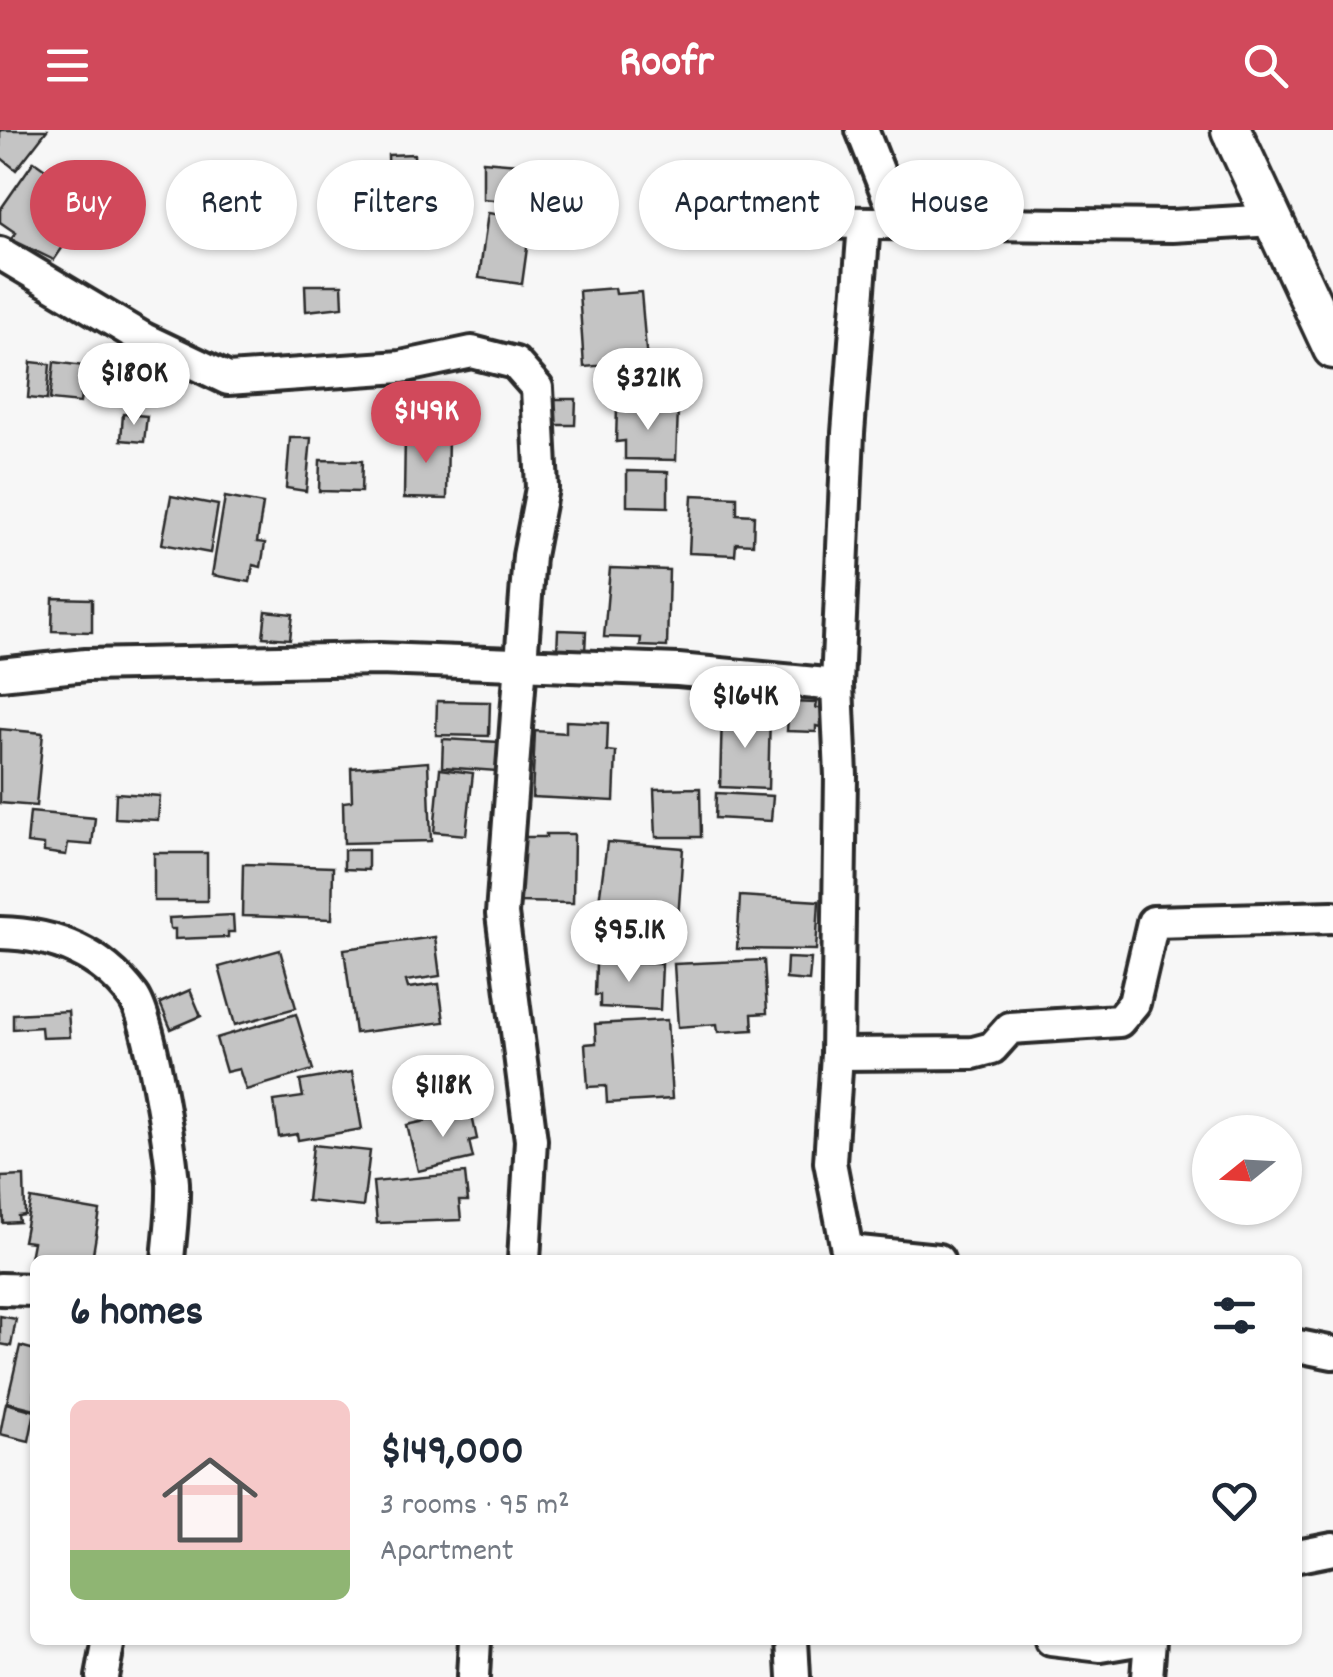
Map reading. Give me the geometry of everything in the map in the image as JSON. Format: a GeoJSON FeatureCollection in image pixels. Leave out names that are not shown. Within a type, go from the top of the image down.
{"type":"FeatureCollection","features":[{"type":"Feature","properties":{"kind":"street"},"geometry":{"type":"LineString","coordinates":[[862,130],[875,163]]}},
{"type":"Feature","properties":{"kind":"street"},"geometry":{"type":"LineString","coordinates":[[1231,130],[1333,348]]}},
{"type":"Feature","properties":{"kind":"street"},"geometry":{"type":"LineString","coordinates":[[855,224],[1172,226],[1274,220]]}},
{"type":"Feature","properties":{"kind":"street"},"geometry":{"type":"LineString","coordinates":[[849,1255],[830,1162],[837,1054],[841,776],[838,685],[848,433],[864,224]]}},
{"type":"Feature","properties":{"kind":"street"},"geometry":{"type":"LineString","coordinates":[[0,253],[144,339],[228,378],[401,367],[472,352],[515,363],[537,388],[542,488],[528,556],[502,914],[531,1140],[524,1255]]}},
{"type":"Feature","properties":{"kind":"street"},"geometry":{"type":"LineString","coordinates":[[0,674],[86,665],[304,660],[519,662],[838,685]]}},
{"type":"Feature","properties":{"kind":"street"},"geometry":{"type":"LineString","coordinates":[[837,1054],[973,1054],[992,1048],[1010,1028],[1119,1021],[1134,1003],[1153,922],[1333,916]]}},
{"type":"Feature","properties":{"kind":"street"},"geometry":{"type":"LineString","coordinates":[[0,934],[41,934],[90,955],[135,998],[153,1063],[173,1185],[168,1255]]}},
{"type":"Feature","properties":{"kind":"street"},"geometry":{"type":"LineString","coordinates":[[0,1289],[30,1290]]}},
{"type":"Feature","properties":{"kind":"street"},"geometry":{"type":"LineString","coordinates":[[1302,1347],[1333,1353]]}},
{"type":"Feature","properties":{"kind":"street"},"geometry":{"type":"LineString","coordinates":[[1302,1555],[1333,1549]]}},
{"type":"Feature","properties":{"kind":"street"},"geometry":{"type":"LineString","coordinates":[[102,1677],[108,1645]]}},
{"type":"Feature","properties":{"kind":"street"},"geometry":{"type":"LineString","coordinates":[[473,1677],[475,1645]]}},
{"type":"Feature","properties":{"kind":"street"},"geometry":{"type":"LineString","coordinates":[[792,1645],[794,1677]]}},
{"type":"Feature","properties":{"kind":"street"},"geometry":{"type":"LineString","coordinates":[[1147,1677],[1150,1645]]}},
{"type":"Feature","properties":{"kind":"building"},"geometry":{"type":"Polygon","coordinates":[[[0,130],[47,130],[16,170],[0,157],[0,130]]]}},
{"type":"Feature","properties":{"kind":"building"},"geometry":{"type":"Polygon","coordinates":[[[414,154],[414,160],[388,160],[388,155],[414,154]]]}},
{"type":"Feature","properties":{"kind":"building"},"geometry":{"type":"Polygon","coordinates":[[[483,161],[494,162],[494,200],[483,199],[483,161]]]}},
{"type":"Feature","properties":{"kind":"building"},"geometry":{"type":"Polygon","coordinates":[[[30,167],[30,248],[11,239],[16,233],[0,222],[0,210],[30,167]]]}},
{"type":"Feature","properties":{"kind":"building"},"geometry":{"type":"Polygon","coordinates":[[[488,213],[494,214],[494,250],[527,250],[522,284],[479,278],[488,213]]]}},
{"type":"Feature","properties":{"kind":"building"},"geometry":{"type":"Polygon","coordinates":[[[34,250],[61,250],[54,260],[34,250]]]}},
{"type":"Feature","properties":{"kind":"building"},"geometry":{"type":"Polygon","coordinates":[[[305,285],[342,285],[343,307],[306,311],[305,285]]]}},
{"type":"Feature","properties":{"kind":"building"},"geometry":{"type":"Polygon","coordinates":[[[615,288],[616,294],[641,292],[647,362],[584,367],[579,291],[615,288]]]}},
{"type":"Feature","properties":{"kind":"building"},"geometry":{"type":"Polygon","coordinates":[[[31,362],[50,364],[47,400],[28,398],[31,362]]]}},
{"type":"Feature","properties":{"kind":"building"},"geometry":{"type":"Polygon","coordinates":[[[54,362],[84,366],[80,403],[50,400],[54,362]]]}},
{"type":"Feature","properties":{"kind":"building"},"geometry":{"type":"Polygon","coordinates":[[[554,399],[576,399],[575,425],[554,425],[554,399]]]}},
{"type":"Feature","properties":{"kind":"building"},"geometry":{"type":"Polygon","coordinates":[[[617,408],[678,410],[676,460],[625,459],[625,441],[616,442],[617,408]]]}},
{"type":"Feature","properties":{"kind":"building"},"geometry":{"type":"Polygon","coordinates":[[[123,414],[147,416],[144,442],[121,440],[123,414]]]}},
{"type":"Feature","properties":{"kind":"building"},"geometry":{"type":"Polygon","coordinates":[[[405,433],[448,433],[447,499],[404,498],[405,433]]]}},
{"type":"Feature","properties":{"kind":"building"},"geometry":{"type":"Polygon","coordinates":[[[290,438],[311,438],[306,491],[286,488],[290,438]]]}},
{"type":"Feature","properties":{"kind":"building"},"geometry":{"type":"Polygon","coordinates":[[[320,460],[362,461],[361,492],[319,491],[320,460]]]}},
{"type":"Feature","properties":{"kind":"building"},"geometry":{"type":"Polygon","coordinates":[[[627,471],[668,472],[668,507],[627,506],[627,471]]]}},
{"type":"Feature","properties":{"kind":"building"},"geometry":{"type":"Polygon","coordinates":[[[692,495],[737,497],[737,514],[754,515],[753,544],[736,543],[735,555],[689,553],[692,495]]]}},
{"type":"Feature","properties":{"kind":"building"},"geometry":{"type":"Polygon","coordinates":[[[171,496],[218,505],[210,553],[162,544],[171,496]]]}},
{"type":"Feature","properties":{"kind":"building"},"geometry":{"type":"Polygon","coordinates":[[[225,497],[263,504],[257,542],[265,543],[261,567],[253,565],[250,582],[212,575],[225,497]]]}},
{"type":"Feature","properties":{"kind":"building"},"geometry":{"type":"Polygon","coordinates":[[[610,568],[669,570],[667,647],[640,646],[641,638],[604,637],[610,568]]]}},
{"type":"Feature","properties":{"kind":"building"},"geometry":{"type":"Polygon","coordinates":[[[53,598],[92,599],[92,632],[52,631],[53,598]]]}},
{"type":"Feature","properties":{"kind":"building"},"geometry":{"type":"Polygon","coordinates":[[[266,611],[293,614],[290,639],[263,637],[266,611]]]}},
{"type":"Feature","properties":{"kind":"building"},"geometry":{"type":"Polygon","coordinates":[[[558,630],[586,631],[585,653],[557,652],[558,630]]]}},
{"type":"Feature","properties":{"kind":"building"},"geometry":{"type":"Polygon","coordinates":[[[437,701],[490,702],[489,736],[436,735],[437,701]]]}},
{"type":"Feature","properties":{"kind":"building"},"geometry":{"type":"Polygon","coordinates":[[[789,702],[817,703],[816,708],[822,708],[822,727],[816,726],[816,732],[787,731],[789,702]]]}},
{"type":"Feature","properties":{"kind":"building"},"geometry":{"type":"Polygon","coordinates":[[[722,713],[770,715],[768,789],[720,787],[722,713]]]}},
{"type":"Feature","properties":{"kind":"building"},"geometry":{"type":"Polygon","coordinates":[[[566,721],[608,723],[607,751],[616,752],[614,801],[532,797],[535,731],[566,733],[566,721]]]}},
{"type":"Feature","properties":{"kind":"building"},"geometry":{"type":"Polygon","coordinates":[[[0,729],[43,733],[36,806],[0,803],[0,729]]]}},
{"type":"Feature","properties":{"kind":"building"},"geometry":{"type":"Polygon","coordinates":[[[443,739],[499,742],[497,771],[442,767],[443,739]]]}},
{"type":"Feature","properties":{"kind":"building"},"geometry":{"type":"Polygon","coordinates":[[[428,762],[431,841],[344,843],[343,802],[352,801],[351,768],[428,762]]]}},
{"type":"Feature","properties":{"kind":"building"},"geometry":{"type":"Polygon","coordinates":[[[440,769],[473,773],[466,835],[434,832],[440,769]]]}},
{"type":"Feature","properties":{"kind":"building"},"geometry":{"type":"Polygon","coordinates":[[[700,788],[701,837],[656,837],[654,789],[700,788]]]}},
{"type":"Feature","properties":{"kind":"building"},"geometry":{"type":"Polygon","coordinates":[[[116,793],[160,796],[158,820],[115,818],[116,793]]]}},
{"type":"Feature","properties":{"kind":"building"},"geometry":{"type":"Polygon","coordinates":[[[716,793],[773,796],[771,821],[715,818],[716,793]]]}},
{"type":"Feature","properties":{"kind":"building"},"geometry":{"type":"Polygon","coordinates":[[[30,812],[95,818],[92,845],[68,843],[66,855],[44,852],[44,845],[27,843],[30,812]]]}},
{"type":"Feature","properties":{"kind":"building"},"geometry":{"type":"Polygon","coordinates":[[[574,834],[573,903],[516,902],[517,837],[574,834]]]}},
{"type":"Feature","properties":{"kind":"building"},"geometry":{"type":"Polygon","coordinates":[[[607,842],[683,848],[678,920],[597,916],[607,842]]]}},
{"type":"Feature","properties":{"kind":"building"},"geometry":{"type":"Polygon","coordinates":[[[344,850],[368,850],[368,870],[344,869],[344,850]]]}},
{"type":"Feature","properties":{"kind":"building"},"geometry":{"type":"Polygon","coordinates":[[[154,853],[207,853],[207,901],[154,901],[154,853]]]}},
{"type":"Feature","properties":{"kind":"building"},"geometry":{"type":"Polygon","coordinates":[[[243,864],[333,867],[332,919],[242,916],[243,864]]]}},
{"type":"Feature","properties":{"kind":"building"},"geometry":{"type":"Polygon","coordinates":[[[740,896],[819,901],[816,950],[737,949],[740,896]]]}},
{"type":"Feature","properties":{"kind":"building"},"geometry":{"type":"Polygon","coordinates":[[[233,915],[234,932],[228,932],[228,937],[175,939],[175,929],[170,929],[169,918],[233,915]]]}},
{"type":"Feature","properties":{"kind":"building"},"geometry":{"type":"Polygon","coordinates":[[[435,937],[440,976],[406,981],[408,988],[439,984],[444,1022],[355,1033],[344,949],[435,937]]]}},
{"type":"Feature","properties":{"kind":"building"},"geometry":{"type":"Polygon","coordinates":[[[280,950],[296,1008],[235,1025],[219,967],[280,950]]]}},
{"type":"Feature","properties":{"kind":"building"},"geometry":{"type":"Polygon","coordinates":[[[787,958],[811,959],[809,981],[786,979],[787,958]]]}},
{"type":"Feature","properties":{"kind":"building"},"geometry":{"type":"Polygon","coordinates":[[[764,960],[767,1013],[752,1014],[753,1030],[718,1032],[717,1024],[678,1027],[674,964],[764,960]]]}},
{"type":"Feature","properties":{"kind":"building"},"geometry":{"type":"Polygon","coordinates":[[[596,962],[662,964],[660,1010],[600,1007],[600,995],[595,995],[596,962]]]}},
{"type":"Feature","properties":{"kind":"building"},"geometry":{"type":"Polygon","coordinates":[[[190,990],[201,1016],[171,1029],[160,1003],[190,990]]]}},
{"type":"Feature","properties":{"kind":"building"},"geometry":{"type":"Polygon","coordinates":[[[68,1011],[70,1037],[42,1038],[41,1027],[13,1029],[13,1014],[68,1011]]]}},
{"type":"Feature","properties":{"kind":"building"},"geometry":{"type":"Polygon","coordinates":[[[296,1014],[313,1070],[246,1090],[239,1069],[226,1072],[216,1038],[296,1014]]]}},
{"type":"Feature","properties":{"kind":"building"},"geometry":{"type":"Polygon","coordinates":[[[667,1020],[672,1099],[607,1103],[606,1086],[588,1087],[585,1044],[596,1043],[595,1024],[667,1020]]]}},
{"type":"Feature","properties":{"kind":"building"},"geometry":{"type":"Polygon","coordinates":[[[352,1072],[362,1129],[298,1140],[297,1134],[279,1137],[274,1101],[303,1097],[300,1081],[352,1072]]]}},
{"type":"Feature","properties":{"kind":"building"},"geometry":{"type":"Polygon","coordinates":[[[471,1111],[477,1139],[469,1141],[473,1158],[418,1171],[407,1125],[471,1111]]]}},
{"type":"Feature","properties":{"kind":"building"},"geometry":{"type":"Polygon","coordinates":[[[313,1145],[370,1151],[363,1207],[307,1201],[313,1145]]]}},
{"type":"Feature","properties":{"kind":"building"},"geometry":{"type":"Polygon","coordinates":[[[465,1173],[468,1201],[459,1201],[461,1220],[377,1223],[373,1182],[465,1173]]]}},
{"type":"Feature","properties":{"kind":"building"},"geometry":{"type":"Polygon","coordinates":[[[24,1176],[25,1215],[18,1216],[19,1222],[3,1223],[1,1177],[24,1176]]]}},
{"type":"Feature","properties":{"kind":"building"},"geometry":{"type":"Polygon","coordinates":[[[31,1199],[100,1211],[93,1255],[31,1255],[33,1242],[23,1241],[31,1199]]]}},
{"type":"Feature","properties":{"kind":"building"},"geometry":{"type":"Polygon","coordinates":[[[0,1316],[16,1319],[11,1346],[0,1344],[0,1316]]]}},
{"type":"Feature","properties":{"kind":"building"},"geometry":{"type":"Polygon","coordinates":[[[20,1346],[30,1349],[30,1408],[7,1402],[20,1346]]]}},
{"type":"Feature","properties":{"kind":"building"},"geometry":{"type":"Polygon","coordinates":[[[6,1403],[30,1410],[29,1441],[0,1434],[6,1403]]]}}]}
